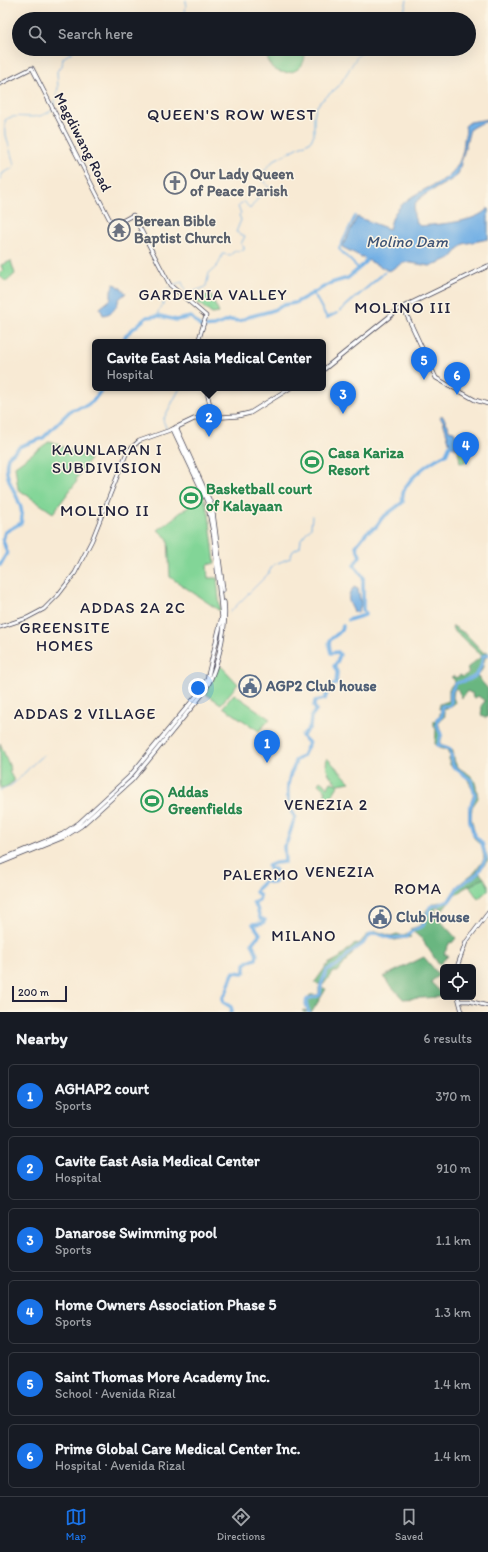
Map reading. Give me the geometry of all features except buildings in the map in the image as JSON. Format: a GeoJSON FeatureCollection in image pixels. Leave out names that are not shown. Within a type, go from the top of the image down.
{"type":"FeatureCollection","features":[{"type":"Feature","properties":{"kind":"main road","name":"Magdiwang Road"},"geometry":{"type":"LineString","coordinates":[[0,84],[32,68],[113,226],[133,215],[172,287],[205,315],[206,319],[199,339]]}},
{"type":"Feature","properties":{"kind":"main road"},"geometry":{"type":"LineString","coordinates":[[326,368],[403,307],[488,266]]}},
{"type":"Feature","properties":{"kind":"main road"},"geometry":{"type":"LineString","coordinates":[[403,307],[436,378],[475,400],[488,404]]}},
{"type":"Feature","properties":{"kind":"main road"},"geometry":{"type":"LineString","coordinates":[[207,391],[213,418]]}},
{"type":"Feature","properties":{"kind":"main road"},"geometry":{"type":"LineString","coordinates":[[0,627],[38,612],[58,595],[79,567],[87,552],[127,452],[140,441],[194,419],[237,416],[250,412],[285,391]]}},
{"type":"Feature","properties":{"kind":"main road"},"geometry":{"type":"LineString","coordinates":[[0,863],[67,836],[81,826],[132,780],[205,690],[214,666],[224,617],[208,500],[175,428]]}},
{"type":"Feature","properties":{"kind":"main road"},"geometry":{"type":"LineString","coordinates":[[0,860],[55,838],[72,829],[129,777],[204,684],[211,670],[224,617]]}},
{"type":"Feature","properties":{"kind":"main road"},"geometry":{"type":"LineString","coordinates":[[457,964],[467,940],[488,913]]}},
{"type":"Feature","properties":{"kind":"main road"},"geometry":{"type":"LineString","coordinates":[[462,1012],[460,1001],[469,1001],[488,1006]]}},
{"type":"Feature","properties":{"kind":"green space"},"geometry":{"type":"Polygon","coordinates":[[[268,56],[304,56],[301,66],[294,71],[286,73],[278,71],[272,67],[268,60],[268,56]]]}},
{"type":"Feature","properties":{"kind":"green space"},"geometry":{"type":"Polygon","coordinates":[[[11,261],[15,274],[6,282],[0,276],[0,272],[3,271],[1,265],[11,261]]]}},
{"type":"Feature","properties":{"kind":"green space"},"geometry":{"type":"Polygon","coordinates":[[[210,294],[219,313],[212,314],[193,299],[210,294]]]}},
{"type":"Feature","properties":{"kind":"green space"},"geometry":{"type":"Polygon","coordinates":[[[464,435],[468,454],[465,456],[467,462],[460,463],[458,447],[456,444],[460,442],[456,436],[464,435]]]}},
{"type":"Feature","properties":{"kind":"green space"},"geometry":{"type":"Polygon","coordinates":[[[50,441],[90,459],[76,479],[77,481],[53,513],[18,489],[15,466],[50,441]]]}},
{"type":"Feature","properties":{"kind":"green space"},"geometry":{"type":"Polygon","coordinates":[[[203,495],[209,514],[215,563],[207,565],[208,578],[217,578],[220,611],[170,577],[168,539],[158,530],[203,495]]]}},
{"type":"Feature","properties":{"kind":"green space"},"geometry":{"type":"Polygon","coordinates":[[[453,626],[466,634],[484,653],[488,652],[488,656],[485,658],[482,670],[477,676],[488,689],[488,717],[485,718],[481,715],[481,706],[485,701],[478,696],[475,698],[472,696],[473,694],[467,691],[462,698],[457,688],[454,690],[453,697],[455,703],[447,709],[439,709],[440,704],[449,701],[449,689],[455,681],[451,677],[454,676],[455,678],[461,675],[462,677],[469,673],[467,668],[482,656],[452,629],[453,626]]]}},
{"type":"Feature","properties":{"kind":"green space"},"geometry":{"type":"Polygon","coordinates":[[[221,666],[238,684],[221,704],[206,694],[217,669],[221,666]]]}},
{"type":"Feature","properties":{"kind":"green space"},"geometry":{"type":"Polygon","coordinates":[[[234,694],[270,719],[259,731],[223,707],[234,694]]]}},
{"type":"Feature","properties":{"kind":"green space"},"geometry":{"type":"Polygon","coordinates":[[[444,711],[445,716],[438,722],[442,736],[440,744],[449,747],[453,751],[453,755],[449,755],[447,749],[441,749],[435,744],[436,729],[434,727],[434,721],[440,716],[440,712],[444,711]]]}},
{"type":"Feature","properties":{"kind":"green space"},"geometry":{"type":"Polygon","coordinates":[[[0,743],[11,770],[9,771],[14,781],[6,787],[0,788],[0,743]]]}},
{"type":"Feature","properties":{"kind":"green space"},"geometry":{"type":"Polygon","coordinates":[[[454,757],[454,761],[458,767],[472,777],[475,784],[478,798],[472,807],[471,817],[475,835],[483,843],[488,860],[479,872],[484,878],[463,889],[458,894],[456,893],[443,910],[438,907],[435,909],[437,917],[456,938],[452,943],[450,942],[444,954],[448,956],[439,965],[422,939],[410,929],[420,925],[423,922],[425,913],[432,904],[449,900],[457,886],[476,871],[484,859],[482,845],[474,838],[469,819],[469,809],[474,793],[467,778],[450,765],[449,758],[454,757]]]}},
{"type":"Feature","properties":{"kind":"green space"},"geometry":{"type":"Polygon","coordinates":[[[327,758],[350,782],[339,784],[330,799],[324,794],[326,791],[318,784],[320,781],[328,787],[331,782],[338,784],[328,773],[326,766],[327,758]]]}},
{"type":"Feature","properties":{"kind":"green space"},"geometry":{"type":"Polygon","coordinates":[[[484,878],[488,885],[488,890],[478,899],[469,886],[484,878]]]}},
{"type":"Feature","properties":{"kind":"green space"},"geometry":{"type":"Polygon","coordinates":[[[376,931],[391,936],[397,934],[403,936],[407,933],[411,937],[395,940],[376,934],[371,935],[354,951],[338,972],[333,972],[323,985],[314,983],[328,964],[339,958],[353,945],[360,943],[366,936],[376,931]]]}},
{"type":"Feature","properties":{"kind":"green space"},"geometry":{"type":"Polygon","coordinates":[[[424,957],[439,975],[431,982],[440,992],[440,997],[403,999],[383,977],[424,957]]]}},
{"type":"Feature","properties":{"kind":"green space"},"geometry":{"type":"Polygon","coordinates":[[[319,987],[326,989],[312,1012],[303,1012],[303,1010],[306,1011],[307,1009],[305,1004],[310,995],[319,995],[319,987]]]}},
{"type":"Feature","properties":{"kind":"water","name":"Molino Dam"},"geometry":{"type":"Polygon","coordinates":[[[488,119],[488,121],[470,129],[458,175],[422,196],[414,206],[414,217],[420,226],[456,222],[475,217],[488,208],[488,239],[463,244],[451,258],[430,266],[405,262],[389,271],[342,247],[357,217],[389,229],[395,213],[407,200],[448,176],[456,168],[461,157],[466,132],[465,126],[470,122],[488,119]]]}},
{"type":"Feature","properties":{"kind":"water"},"geometry":{"type":"Polygon","coordinates":[[[114,284],[126,293],[119,299],[112,312],[103,315],[100,308],[111,299],[111,290],[114,284]]]}},
{"type":"Feature","properties":{"kind":"water"},"geometry":{"type":"Polygon","coordinates":[[[442,415],[448,425],[449,430],[454,431],[459,442],[455,444],[457,449],[450,445],[443,421],[440,418],[442,415]]]}},
{"type":"Feature","properties":{"kind":"water"},"geometry":{"type":"Polygon","coordinates":[[[354,587],[358,589],[361,604],[358,613],[354,612],[349,602],[351,591],[354,587]]]}},
{"type":"Feature","properties":{"kind":"waterway"},"geometry":{"type":"LineString","coordinates":[[185,12],[186,0]]}},
{"type":"Feature","properties":{"kind":"waterway"},"geometry":{"type":"LineString","coordinates":[[404,12],[407,0]]}},
{"type":"Feature","properties":{"kind":"waterway"},"geometry":{"type":"LineString","coordinates":[[54,105],[58,88],[57,71],[62,66],[63,58],[66,56]]}},
{"type":"Feature","properties":{"kind":"waterway"},"geometry":{"type":"LineString","coordinates":[[173,285],[182,282],[185,290],[196,291],[201,289],[206,286],[209,273],[218,265],[222,254],[230,255],[235,251],[244,250],[244,247],[241,244],[245,236],[236,232],[241,220],[239,215],[241,213],[238,207],[244,201],[250,209],[261,194],[270,190],[264,180],[265,170],[274,160],[311,141],[314,134],[314,116],[316,108],[320,102],[339,86],[357,56]]}},
{"type":"Feature","properties":{"kind":"waterway"},"geometry":{"type":"LineString","coordinates":[[0,179],[3,173],[13,168],[14,165],[6,135],[5,120],[15,117],[39,116],[52,110]]}},
{"type":"Feature","properties":{"kind":"waterway"},"geometry":{"type":"LineString","coordinates":[[355,216],[339,249],[359,269]]}},
{"type":"Feature","properties":{"kind":"waterway"},"geometry":{"type":"LineString","coordinates":[[124,339],[127,334],[147,317],[160,316],[176,320],[191,317],[201,327],[214,326],[230,320],[240,321],[284,305],[295,303],[331,283],[348,278],[364,264],[369,256]]}},
{"type":"Feature","properties":{"kind":"waterway"},"geometry":{"type":"LineString","coordinates":[[384,273],[387,270]]}},
{"type":"Feature","properties":{"kind":"waterway"},"geometry":{"type":"LineString","coordinates":[[340,311],[384,273]]}},
{"type":"Feature","properties":{"kind":"waterway"},"geometry":{"type":"LineString","coordinates":[[160,316],[158,312],[163,305],[167,289],[170,287]]}},
{"type":"Feature","properties":{"kind":"waterway"},"geometry":{"type":"LineString","coordinates":[[312,294],[315,296],[327,318],[337,313]]}},
{"type":"Feature","properties":{"kind":"waterway"},"geometry":{"type":"LineString","coordinates":[[0,565],[7,553],[3,540],[5,532],[21,523],[22,514],[8,475],[8,457],[21,446],[43,438],[71,410],[86,406],[93,401],[101,391]]}},
{"type":"Feature","properties":{"kind":"waterway"},"geometry":{"type":"LineString","coordinates":[[167,430],[163,420],[178,391]]}},
{"type":"Feature","properties":{"kind":"waterway"},"geometry":{"type":"LineString","coordinates":[[348,620],[365,615],[365,612],[363,611],[363,577],[354,565],[360,556],[356,546],[367,532],[376,527],[382,518],[403,502],[403,495],[410,480],[424,467],[446,454],[450,445]]}},
{"type":"Feature","properties":{"kind":"waterway"},"geometry":{"type":"LineString","coordinates":[[230,612],[268,574],[273,565],[290,558],[293,551],[300,547],[301,539],[311,527],[312,516]]}},
{"type":"Feature","properties":{"kind":"waterway"},"geometry":{"type":"LineString","coordinates":[[245,972],[245,964],[256,959],[257,954],[252,943],[260,934],[253,924],[263,923],[265,920],[260,918],[257,908],[253,903],[259,900],[260,896],[256,892],[265,881],[272,883],[275,882],[277,873],[275,869],[269,869],[268,866],[275,863],[285,862],[284,846],[287,842],[295,817],[289,803],[289,781],[295,761],[303,756],[309,743],[302,736],[310,727],[311,717],[316,710],[314,706],[315,701],[325,699],[329,687],[336,684],[337,672],[334,666],[340,655],[338,652],[331,653],[329,642],[343,626]]}},
{"type":"Feature","properties":{"kind":"waterway"},"geometry":{"type":"LineString","coordinates":[[309,1012],[306,1002],[308,999],[320,995],[321,985],[327,970],[340,964],[350,952],[361,945],[371,934],[376,933],[391,938],[406,937],[413,930],[423,926],[430,907],[449,901],[458,887],[478,873],[486,858],[482,843],[474,835],[470,821],[470,808],[475,795],[471,780],[453,766],[450,749],[438,745],[441,735],[437,725],[437,720],[442,716],[442,706],[448,706],[451,704],[451,692],[455,684],[473,678],[480,669],[483,656],[488,655]]}},
{"type":"Feature","properties":{"kind":"waterway"},"geometry":{"type":"LineString","coordinates":[[0,790],[6,789],[17,781],[44,755]]}},
{"type":"Feature","properties":{"kind":"waterway"},"geometry":{"type":"LineString","coordinates":[[231,1012],[231,1007],[223,1002],[223,997],[227,992],[234,972],[243,973]]}},
{"type":"Feature","properties":{"kind":"place","name":"Our Lady Queen of Peace Parish"},"geometry":{"type":"Point","coordinates":[175,183]}},
{"type":"Feature","properties":{"kind":"place","name":"Berean Bible Baptist Church"},"geometry":{"type":"Point","coordinates":[119,230]}},
{"type":"Feature","properties":{"kind":"place","name":"Saint Thomas More Academy Inc."},"geometry":{"type":"Point","coordinates":[424,380]}},
{"type":"Feature","properties":{"kind":"place","name":"Prime Global Care Medical Center Inc."},"geometry":{"type":"Point","coordinates":[457,395]}},
{"type":"Feature","properties":{"kind":"place","name":"Danarose Swimming pool"},"geometry":{"type":"Point","coordinates":[343,414]}},
{"type":"Feature","properties":{"kind":"place","name":"Cavite East Asia Medical Center"},"geometry":{"type":"Point","coordinates":[209,437]}},
{"type":"Feature","properties":{"kind":"place","name":"Casa Kariza Resort"},"geometry":{"type":"Point","coordinates":[312,462]}},
{"type":"Feature","properties":{"kind":"place","name":"Home Owners Association Phase 5"},"geometry":{"type":"Point","coordinates":[466,465]}},
{"type":"Feature","properties":{"kind":"place","name":"Basketball court of Kalayaan"},"geometry":{"type":"Point","coordinates":[191,498]}},
{"type":"Feature","properties":{"kind":"place","name":"AGP2 Club house"},"geometry":{"type":"Point","coordinates":[250,686]}},
{"type":"Feature","properties":{"kind":"place","name":"AGHAP2 court"},"geometry":{"type":"Point","coordinates":[267,763]}},
{"type":"Feature","properties":{"kind":"place","name":"Addas Greenfields"},"geometry":{"type":"Point","coordinates":[152,801]}},
{"type":"Feature","properties":{"kind":"place","name":"Club House"},"geometry":{"type":"Point","coordinates":[380,917]}},
{"type":"Feature","properties":{"kind":"district","name":"QUEEN'S ROW WEST"},"geometry":{"type":"Point","coordinates":[232,114]}},
{"type":"Feature","properties":{"kind":"district","name":"GARDENIA VALLEY"},"geometry":{"type":"Point","coordinates":[213,294]}},
{"type":"Feature","properties":{"kind":"district","name":"MOLINO III"},"geometry":{"type":"Point","coordinates":[403,307]}},
{"type":"Feature","properties":{"kind":"district","name":"KAUNLARAN I SUBDIVISION"},"geometry":{"type":"Point","coordinates":[107,458]}},
{"type":"Feature","properties":{"kind":"district","name":"MOLINO II"},"geometry":{"type":"Point","coordinates":[105,510]}},
{"type":"Feature","properties":{"kind":"district","name":"ADDAS 2A 2C"},"geometry":{"type":"Point","coordinates":[133,607]}},
{"type":"Feature","properties":{"kind":"district","name":"GREENSITE HOMES"},"geometry":{"type":"Point","coordinates":[65,636]}},
{"type":"Feature","properties":{"kind":"district","name":"ADDAS 2 VILLAGE"},"geometry":{"type":"Point","coordinates":[85,713]}},
{"type":"Feature","properties":{"kind":"district","name":"VENEZIA 2"},"geometry":{"type":"Point","coordinates":[326,804]}},
{"type":"Feature","properties":{"kind":"district","name":"VENEZIA"},"geometry":{"type":"Point","coordinates":[340,871]}},
{"type":"Feature","properties":{"kind":"district","name":"PALERMO"},"geometry":{"type":"Point","coordinates":[261,874]}},
{"type":"Feature","properties":{"kind":"district","name":"ROMA"},"geometry":{"type":"Point","coordinates":[418,888]}},
{"type":"Feature","properties":{"kind":"district","name":"MILANO"},"geometry":{"type":"Point","coordinates":[304,935]}}]}
